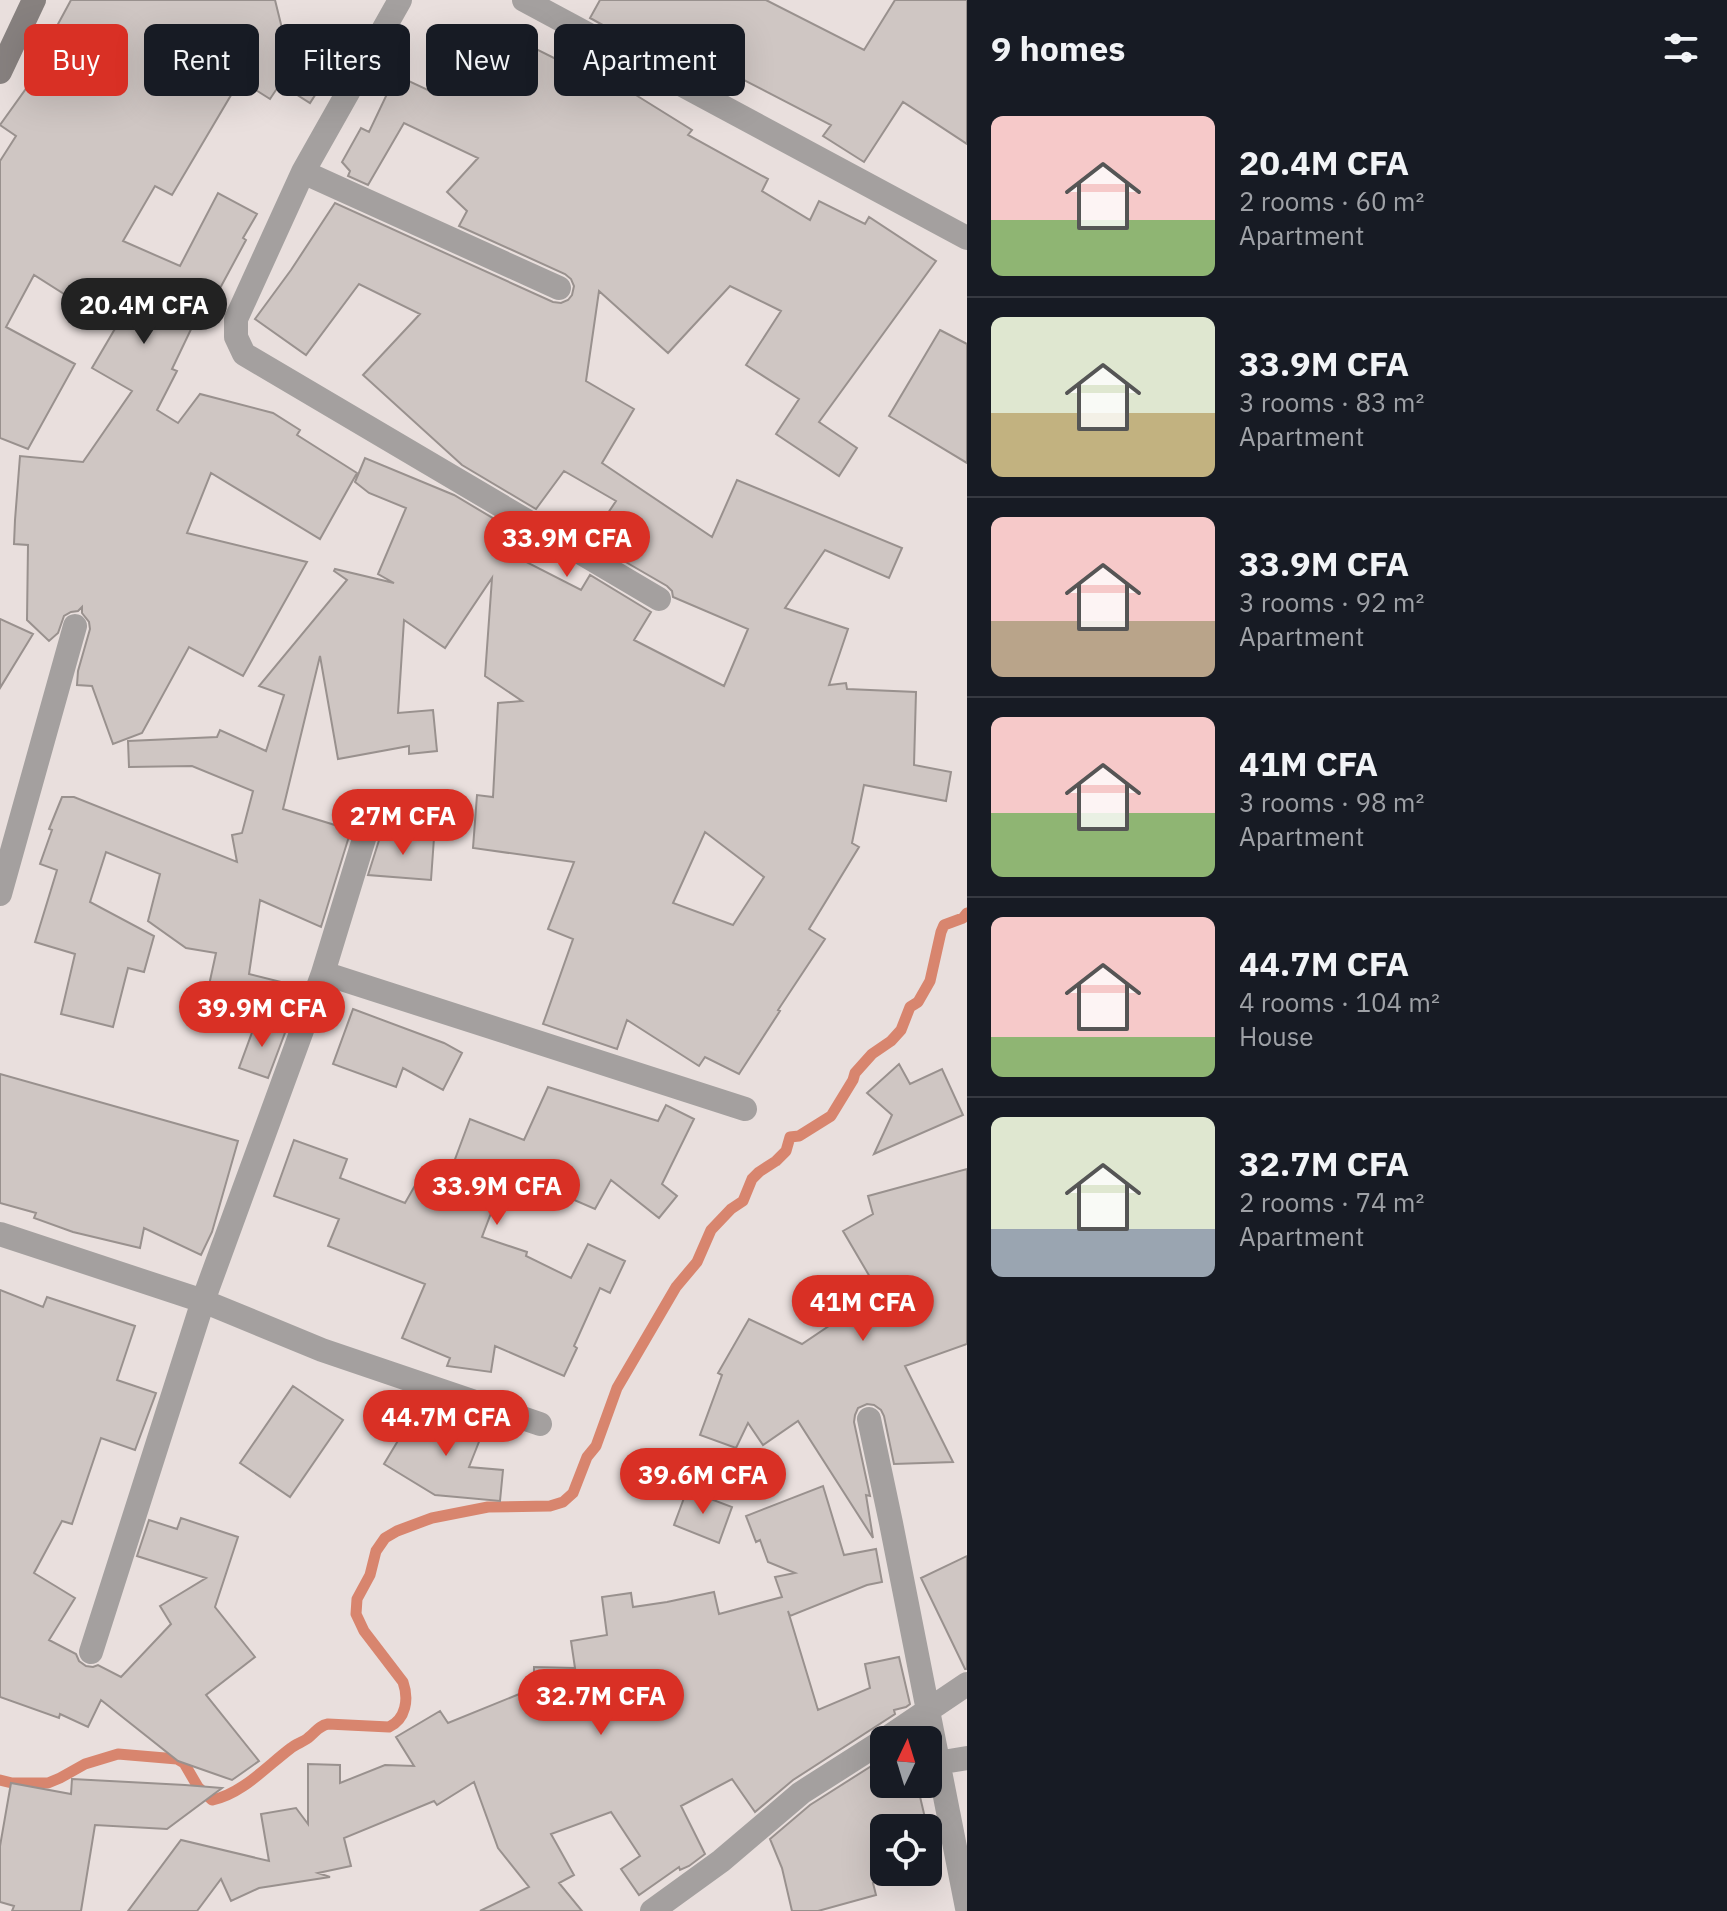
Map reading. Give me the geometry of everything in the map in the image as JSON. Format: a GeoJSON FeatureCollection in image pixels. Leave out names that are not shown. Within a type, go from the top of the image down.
{"type":"FeatureCollection","features":[{"type":"Feature","properties":{"kind":"street"},"geometry":{"type":"LineString","coordinates":[[0,72],[34,0]]}},
{"type":"Feature","properties":{"kind":"street"},"geometry":{"type":"LineString","coordinates":[[400,0],[303,172],[236,319],[236,337],[244,354],[659,599]]}},
{"type":"Feature","properties":{"kind":"street"},"geometry":{"type":"LineString","coordinates":[[524,0],[967,238]]}},
{"type":"Feature","properties":{"kind":"street"},"geometry":{"type":"LineString","coordinates":[[303,172],[559,288]]}},
{"type":"Feature","properties":{"kind":"street"},"geometry":{"type":"LineString","coordinates":[[0,894],[75,626]]}},
{"type":"Feature","properties":{"kind":"street"},"geometry":{"type":"LineString","coordinates":[[91,1652],[203,1301],[323,973],[371,816]]}},
{"type":"Feature","properties":{"kind":"street"},"geometry":{"type":"LineString","coordinates":[[323,973],[745,1109]]}},
{"type":"Feature","properties":{"kind":"street"},"geometry":{"type":"LineString","coordinates":[[0,1234],[203,1301],[322,1350],[540,1424]]}},
{"type":"Feature","properties":{"kind":"street"},"geometry":{"type":"LineString","coordinates":[[869,1419],[930,1726]]}},
{"type":"Feature","properties":{"kind":"street"},"geometry":{"type":"LineString","coordinates":[[906,1726],[967,1684]]}},
{"type":"Feature","properties":{"kind":"street"},"geometry":{"type":"LineString","coordinates":[[652,1911],[721,1861],[801,1793],[870,1749]]}},
{"type":"Feature","properties":{"kind":"street"},"geometry":{"type":"LineString","coordinates":[[942,1762],[967,1758]]}},
{"type":"Feature","properties":{"kind":"street"},"geometry":{"type":"LineString","coordinates":[[942,1787],[967,1908]]}},
{"type":"Feature","properties":{"kind":"building"},"geometry":{"type":"Polygon","coordinates":[[[71,0],[275,0],[281,24],[275,24],[275,92],[270,99],[259,92],[259,24],[144,24],[144,96],[231,96],[172,195],[155,186],[123,241],[180,266],[218,193],[257,214],[211,305],[204,302],[172,369],[177,371],[157,410],[178,423],[200,394],[273,413],[300,430],[297,435],[357,473],[320,539],[211,473],[187,533],[307,562],[243,676],[189,647],[142,733],[113,744],[92,686],[77,685],[90,629],[82,607],[64,616],[58,633],[49,641],[27,620],[28,545],[14,544],[15,520],[20,456],[83,462],[132,391],[92,368],[116,327],[34,275],[6,327],[75,364],[28,449],[0,438],[0,161],[16,136],[0,125],[24,91],[24,96],[128,96],[128,24],[58,24],[71,0]]]}},
{"type":"Feature","properties":{"kind":"building"},"geometry":{"type":"Polygon","coordinates":[[[600,0],[766,0],[864,50],[895,0],[967,0],[967,144],[903,102],[864,162],[823,136],[831,125],[745,81],[745,24],[601,24],[590,18],[600,0]]]}},
{"type":"Feature","properties":{"kind":"building"},"geometry":{"type":"Polygon","coordinates":[[[538,50],[554,58],[554,96],[637,96],[692,130],[688,135],[768,179],[762,191],[810,220],[819,201],[865,224],[869,217],[936,261],[819,422],[857,448],[839,476],[776,434],[799,399],[746,365],[781,311],[730,286],[668,353],[599,291],[586,381],[634,409],[602,463],[712,537],[737,480],[902,548],[889,578],[825,550],[785,608],[848,629],[829,685],[846,683],[847,689],[916,692],[914,765],[951,772],[946,801],[864,785],[852,843],[859,847],[809,929],[825,939],[739,1074],[705,1057],[699,1066],[627,1020],[617,1049],[543,1024],[573,939],[548,929],[574,862],[473,848],[477,795],[493,797],[498,703],[522,701],[485,676],[492,578],[445,648],[404,620],[398,713],[433,710],[437,751],[409,754],[409,746],[338,759],[320,656],[283,809],[351,830],[321,927],[260,900],[249,974],[281,982],[273,1015],[206,999],[216,953],[186,948],[148,921],[160,874],[106,852],[90,902],[154,936],[144,972],[128,968],[113,1027],[61,1014],[75,954],[35,942],[57,870],[40,864],[62,797],[74,797],[237,862],[232,835],[242,833],[253,791],[192,766],[129,767],[128,741],[217,737],[220,730],[266,751],[284,695],[259,686],[347,580],[335,569],[394,583],[378,574],[406,508],[369,493],[355,482],[365,458],[454,495],[518,533],[505,551],[581,590],[590,575],[651,612],[634,640],[724,686],[748,629],[673,597],[667,586],[605,550],[609,544],[594,534],[616,501],[564,471],[536,509],[462,465],[363,375],[420,314],[359,284],[306,355],[255,319],[335,203],[553,302],[561,303],[572,295],[574,286],[565,274],[459,226],[467,211],[447,192],[478,158],[404,123],[368,185],[348,176],[350,171],[342,162],[361,128],[369,132],[386,96],[410,96],[410,82],[426,89],[426,96],[538,96],[538,50]],[[705,832],[673,903],[733,925],[764,877],[705,832]]]}},
{"type":"Feature","properties":{"kind":"building"},"geometry":{"type":"Polygon","coordinates":[[[299,96],[314,96],[310,103],[299,96]]]}},
{"type":"Feature","properties":{"kind":"building"},"geometry":{"type":"Polygon","coordinates":[[[940,330],[967,344],[967,463],[889,416],[940,330]]]}},
{"type":"Feature","properties":{"kind":"building"},"geometry":{"type":"Polygon","coordinates":[[[0,619],[33,634],[0,688],[0,619]]]}},
{"type":"Feature","properties":{"kind":"building"},"geometry":{"type":"Polygon","coordinates":[[[381,834],[434,838],[431,880],[368,875],[381,834]]]}},
{"type":"Feature","properties":{"kind":"building"},"geometry":{"type":"Polygon","coordinates":[[[353,1009],[444,1043],[462,1053],[443,1090],[403,1068],[396,1087],[333,1064],[353,1009]]]}},
{"type":"Feature","properties":{"kind":"building"},"geometry":{"type":"Polygon","coordinates":[[[257,1019],[286,1030],[268,1078],[239,1068],[257,1019]]]}},
{"type":"Feature","properties":{"kind":"building"},"geometry":{"type":"Polygon","coordinates":[[[899,1064],[910,1084],[942,1069],[963,1115],[874,1154],[892,1115],[867,1093],[899,1064]]]}},
{"type":"Feature","properties":{"kind":"building"},"geometry":{"type":"Polygon","coordinates":[[[0,1074],[238,1141],[212,1232],[201,1255],[144,1228],[140,1248],[73,1232],[34,1218],[36,1213],[0,1203],[0,1074]]]}},
{"type":"Feature","properties":{"kind":"building"},"geometry":{"type":"Polygon","coordinates":[[[548,1087],[658,1121],[666,1105],[694,1119],[662,1184],[677,1196],[659,1218],[611,1180],[595,1209],[507,1171],[482,1237],[527,1252],[526,1256],[571,1278],[588,1244],[625,1261],[610,1293],[600,1288],[564,1376],[495,1346],[491,1372],[447,1366],[450,1358],[402,1338],[425,1284],[328,1246],[339,1219],[274,1196],[294,1140],[347,1159],[340,1178],[405,1203],[417,1182],[442,1194],[470,1119],[524,1140],[548,1087]]]}},
{"type":"Feature","properties":{"kind":"building"},"geometry":{"type":"Polygon","coordinates":[[[967,1169],[967,1344],[905,1366],[953,1462],[894,1464],[881,1410],[867,1404],[858,1408],[854,1422],[870,1496],[866,1495],[873,1538],[798,1421],[763,1445],[748,1423],[736,1448],[700,1435],[722,1375],[718,1373],[749,1319],[802,1344],[863,1303],[860,1297],[877,1289],[843,1231],[873,1214],[868,1196],[967,1169]]]}},
{"type":"Feature","properties":{"kind":"building"},"geometry":{"type":"Polygon","coordinates":[[[0,1290],[43,1307],[47,1297],[135,1326],[117,1380],[156,1393],[135,1450],[101,1438],[72,1524],[62,1521],[34,1573],[75,1598],[49,1640],[76,1654],[86,1666],[98,1665],[121,1677],[171,1624],[160,1606],[206,1578],[137,1556],[149,1520],[177,1529],[181,1518],[238,1537],[215,1607],[255,1657],[206,1695],[259,1761],[232,1780],[178,1761],[101,1700],[88,1727],[60,1714],[59,1718],[0,1697],[0,1290]]]}},
{"type":"Feature","properties":{"kind":"building"},"geometry":{"type":"Polygon","coordinates":[[[293,1386],[343,1420],[290,1497],[240,1463],[293,1386]]]}},
{"type":"Feature","properties":{"kind":"building"},"geometry":{"type":"Polygon","coordinates":[[[433,1404],[486,1424],[469,1467],[503,1470],[500,1501],[435,1495],[384,1464],[405,1429],[420,1438],[433,1404]]]}},
{"type":"Feature","properties":{"kind":"building"},"geometry":{"type":"Polygon","coordinates":[[[823,1486],[844,1555],[876,1549],[882,1582],[790,1616],[788,1611],[818,1710],[870,1688],[865,1664],[899,1657],[910,1704],[894,1710],[895,1714],[876,1726],[870,1726],[870,1730],[793,1780],[755,1812],[732,1779],[681,1806],[705,1854],[689,1866],[680,1870],[679,1867],[639,1895],[621,1869],[640,1856],[611,1812],[551,1834],[574,1875],[559,1883],[582,1911],[480,1911],[529,1887],[498,1848],[474,1782],[437,1805],[434,1801],[344,1838],[351,1866],[318,1873],[330,1877],[259,1888],[231,1901],[221,1879],[197,1911],[128,1911],[181,1840],[269,1861],[261,1814],[296,1808],[308,1824],[308,1764],[340,1765],[340,1783],[385,1765],[414,1766],[396,1737],[440,1711],[448,1723],[534,1688],[534,1667],[575,1668],[571,1641],[607,1635],[602,1597],[631,1593],[633,1607],[714,1592],[719,1614],[782,1597],[775,1577],[795,1573],[768,1562],[746,1516],[823,1486]]]}},
{"type":"Feature","properties":{"kind":"building"},"geometry":{"type":"Polygon","coordinates":[[[687,1490],[732,1507],[719,1543],[674,1525],[687,1490]]]}},
{"type":"Feature","properties":{"kind":"building"},"geometry":{"type":"Polygon","coordinates":[[[967,1556],[967,1669],[965,1669],[921,1578],[967,1556]]]}},
{"type":"Feature","properties":{"kind":"building"},"geometry":{"type":"Polygon","coordinates":[[[870,1767],[870,1798],[920,1798],[924,1814],[870,1814],[870,1886],[874,1886],[876,1895],[818,1911],[792,1911],[782,1868],[770,1839],[810,1805],[870,1767]]]}},
{"type":"Feature","properties":{"kind":"building"},"geometry":{"type":"Polygon","coordinates":[[[72,1779],[222,1788],[167,1829],[95,1825],[81,1911],[12,1911],[14,1906],[0,1902],[0,1846],[11,1783],[71,1794],[72,1779]]]}},
{"type":"Feature","properties":{"kind":"waterway"},"geometry":{"type":"LineString","coordinates":[[0,1780],[48,1783],[85,1764],[118,1754],[177,1759],[184,1763],[198,1787],[212,1800],[244,1786],[325,1725],[389,1727],[395,1723],[405,1708],[403,1682],[364,1631],[356,1614],[357,1599],[370,1575],[376,1551],[385,1538],[432,1518],[488,1507],[550,1506],[563,1502],[573,1493],[587,1457],[596,1446],[617,1388],[676,1287],[697,1262],[711,1230],[743,1201],[752,1179],[786,1151],[790,1137],[799,1136],[831,1116],[855,1073],[901,1030],[910,1007],[918,1002],[930,981],[944,925],[963,918],[967,913]]}}]}
